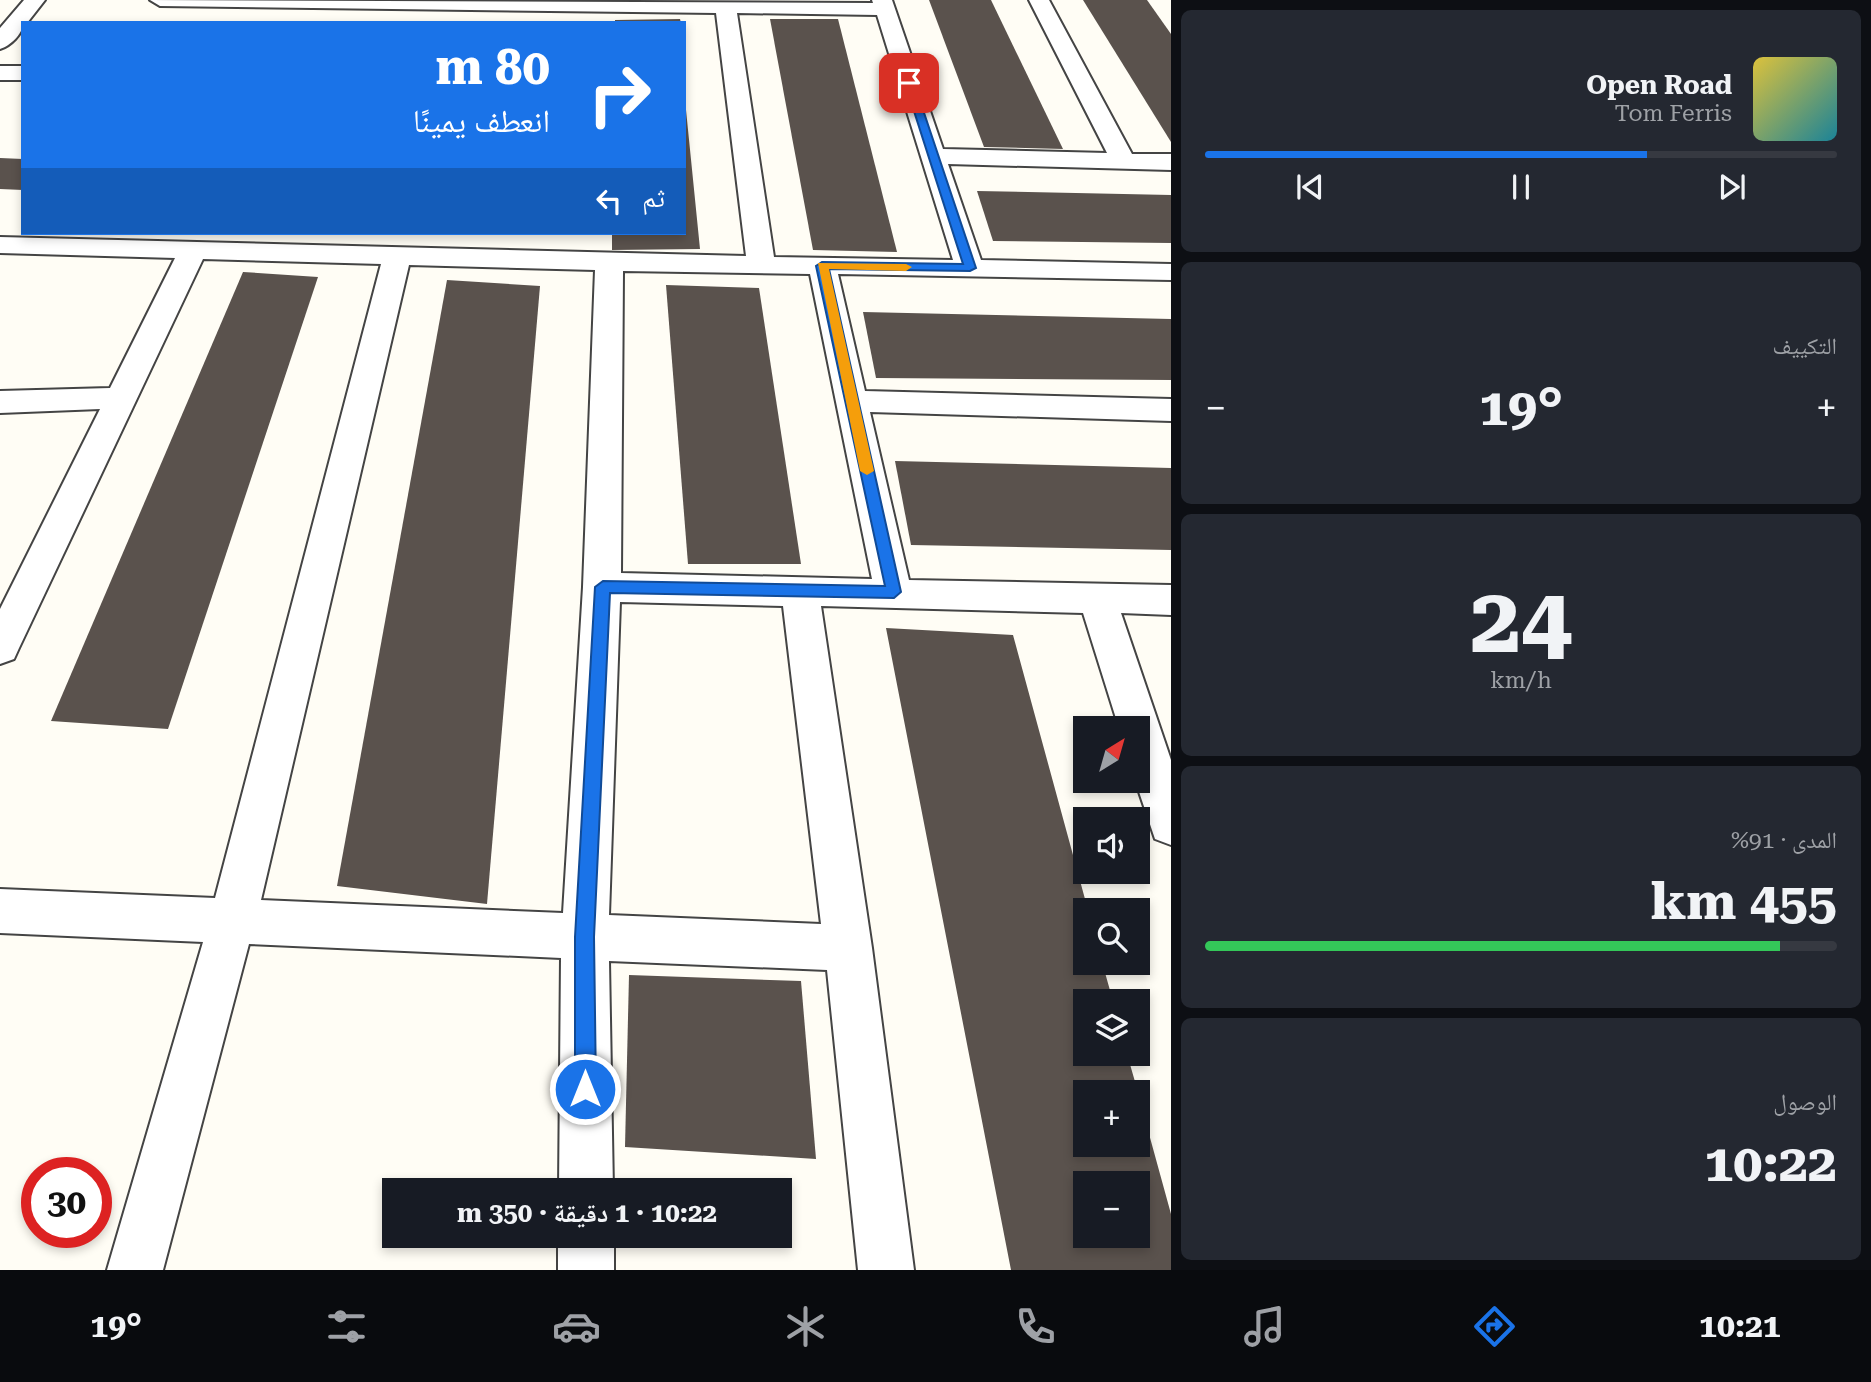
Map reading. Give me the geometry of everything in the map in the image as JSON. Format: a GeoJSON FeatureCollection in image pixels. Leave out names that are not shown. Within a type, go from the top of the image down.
{"type":"FeatureCollection","features":[{"type":"Feature","properties":{"kind":"street"},"geometry":{"type":"LineString","coordinates":[[0,42],[35,0]]}},
{"type":"Feature","properties":{"kind":"street"},"geometry":{"type":"LineString","coordinates":[[160,0],[499,2],[567,14],[884,4],[970,268]]}},
{"type":"Feature","properties":{"kind":"street"},"geometry":{"type":"LineString","coordinates":[[1039,0],[1124,161]]}},
{"type":"Feature","properties":{"kind":"street"},"geometry":{"type":"LineString","coordinates":[[333,21],[342,1]]}},
{"type":"Feature","properties":{"kind":"street"},"geometry":{"type":"LineString","coordinates":[[726,7],[761,265]]}},
{"type":"Feature","properties":{"kind":"street"},"geometry":{"type":"LineString","coordinates":[[0,73],[21,73]]}},
{"type":"Feature","properties":{"kind":"street"},"geometry":{"type":"LineString","coordinates":[[933,156],[1171,162]]}},
{"type":"Feature","properties":{"kind":"street"},"geometry":{"type":"LineString","coordinates":[[0,245],[193,250],[242,242],[397,256],[542,246],[609,262],[1171,272]]}},
{"type":"Feature","properties":{"kind":"street"},"geometry":{"type":"LineString","coordinates":[[0,648],[193,250]]}},
{"type":"Feature","properties":{"kind":"street"},"geometry":{"type":"LineString","coordinates":[[135,1270],[232,922],[397,256]]}},
{"type":"Feature","properties":{"kind":"street"},"geometry":{"type":"LineString","coordinates":[[586,1178],[585,937],[603,587],[609,262]]}},
{"type":"Feature","properties":{"kind":"street"},"geometry":{"type":"LineString","coordinates":[[822,266],[894,592]]}},
{"type":"Feature","properties":{"kind":"street"},"geometry":{"type":"LineString","coordinates":[[0,402],[121,398]]}},
{"type":"Feature","properties":{"kind":"street"},"geometry":{"type":"LineString","coordinates":[[852,401],[1171,410]]}},
{"type":"Feature","properties":{"kind":"street"},"geometry":{"type":"LineString","coordinates":[[603,587],[1171,600]]}},
{"type":"Feature","properties":{"kind":"street"},"geometry":{"type":"LineString","coordinates":[[800,590],[848,948],[886,1270]]}},
{"type":"Feature","properties":{"kind":"street"},"geometry":{"type":"LineString","coordinates":[[1097,598],[1171,825]]}},
{"type":"Feature","properties":{"kind":"street"},"geometry":{"type":"LineString","coordinates":[[0,911],[848,948]]}},
{"type":"Feature","properties":{"kind":"street"},"geometry":{"type":"LineString","coordinates":[[586,1248],[586,1270]]}},
{"type":"Feature","properties":{"kind":"building"},"geometry":{"type":"Polygon","coordinates":[[[929,0],[991,0],[1063,149],[984,147],[929,0]]]}},
{"type":"Feature","properties":{"kind":"building"},"geometry":{"type":"Polygon","coordinates":[[[1083,0],[1147,0],[1171,34],[1171,142],[1083,0]]]}},
{"type":"Feature","properties":{"kind":"building"},"geometry":{"type":"Polygon","coordinates":[[[680,19],[680,21],[615,21],[680,19]]]}},
{"type":"Feature","properties":{"kind":"building"},"geometry":{"type":"Polygon","coordinates":[[[770,19],[838,19],[897,252],[813,250],[770,19]]]}},
{"type":"Feature","properties":{"kind":"building"},"geometry":{"type":"Polygon","coordinates":[[[686,110],[700,249],[612,250],[612,235],[686,235],[686,110]]]}},
{"type":"Feature","properties":{"kind":"building"},"geometry":{"type":"Polygon","coordinates":[[[0,158],[21,159],[21,190],[0,189],[0,158]]]}},
{"type":"Feature","properties":{"kind":"building"},"geometry":{"type":"Polygon","coordinates":[[[977,191],[1171,195],[1171,243],[993,241],[977,191]]]}},
{"type":"Feature","properties":{"kind":"building"},"geometry":{"type":"Polygon","coordinates":[[[243,272],[318,277],[168,729],[51,721],[243,272]]]}},
{"type":"Feature","properties":{"kind":"building"},"geometry":{"type":"Polygon","coordinates":[[[447,280],[540,286],[487,904],[337,886],[447,280]]]}},
{"type":"Feature","properties":{"kind":"building"},"geometry":{"type":"Polygon","coordinates":[[[666,285],[759,288],[801,564],[688,564],[666,285]]]}},
{"type":"Feature","properties":{"kind":"building"},"geometry":{"type":"Polygon","coordinates":[[[863,312],[1171,319],[1171,380],[876,378],[863,312]]]}},
{"type":"Feature","properties":{"kind":"building"},"geometry":{"type":"Polygon","coordinates":[[[895,461],[1171,468],[1171,550],[911,545],[895,461]]]}},
{"type":"Feature","properties":{"kind":"building"},"geometry":{"type":"Polygon","coordinates":[[[886,628],[1013,635],[1073,855],[1073,884],[1081,884],[1085,898],[1073,898],[1073,975],[1106,975],[1110,989],[1073,989],[1073,1066],[1130,1066],[1135,1080],[1073,1080],[1073,1157],[1150,1157],[1150,1138],[1171,1214],[1171,1270],[1011,1270],[886,628]]]}},
{"type":"Feature","properties":{"kind":"building"},"geometry":{"type":"Polygon","coordinates":[[[629,975],[801,981],[816,1159],[625,1147],[629,975]]]}},
{"type":"Feature","properties":{"kind":"slow traffic"},"geometry":{"type":"LineString","coordinates":[[867,471],[822,266],[906,267]]}},
{"type":"Feature","properties":{"kind":"route"},"geometry":{"type":"LineString","coordinates":[[585,1089],[585,937],[603,587],[894,592],[822,266],[970,268],[909,83]]}}]}
